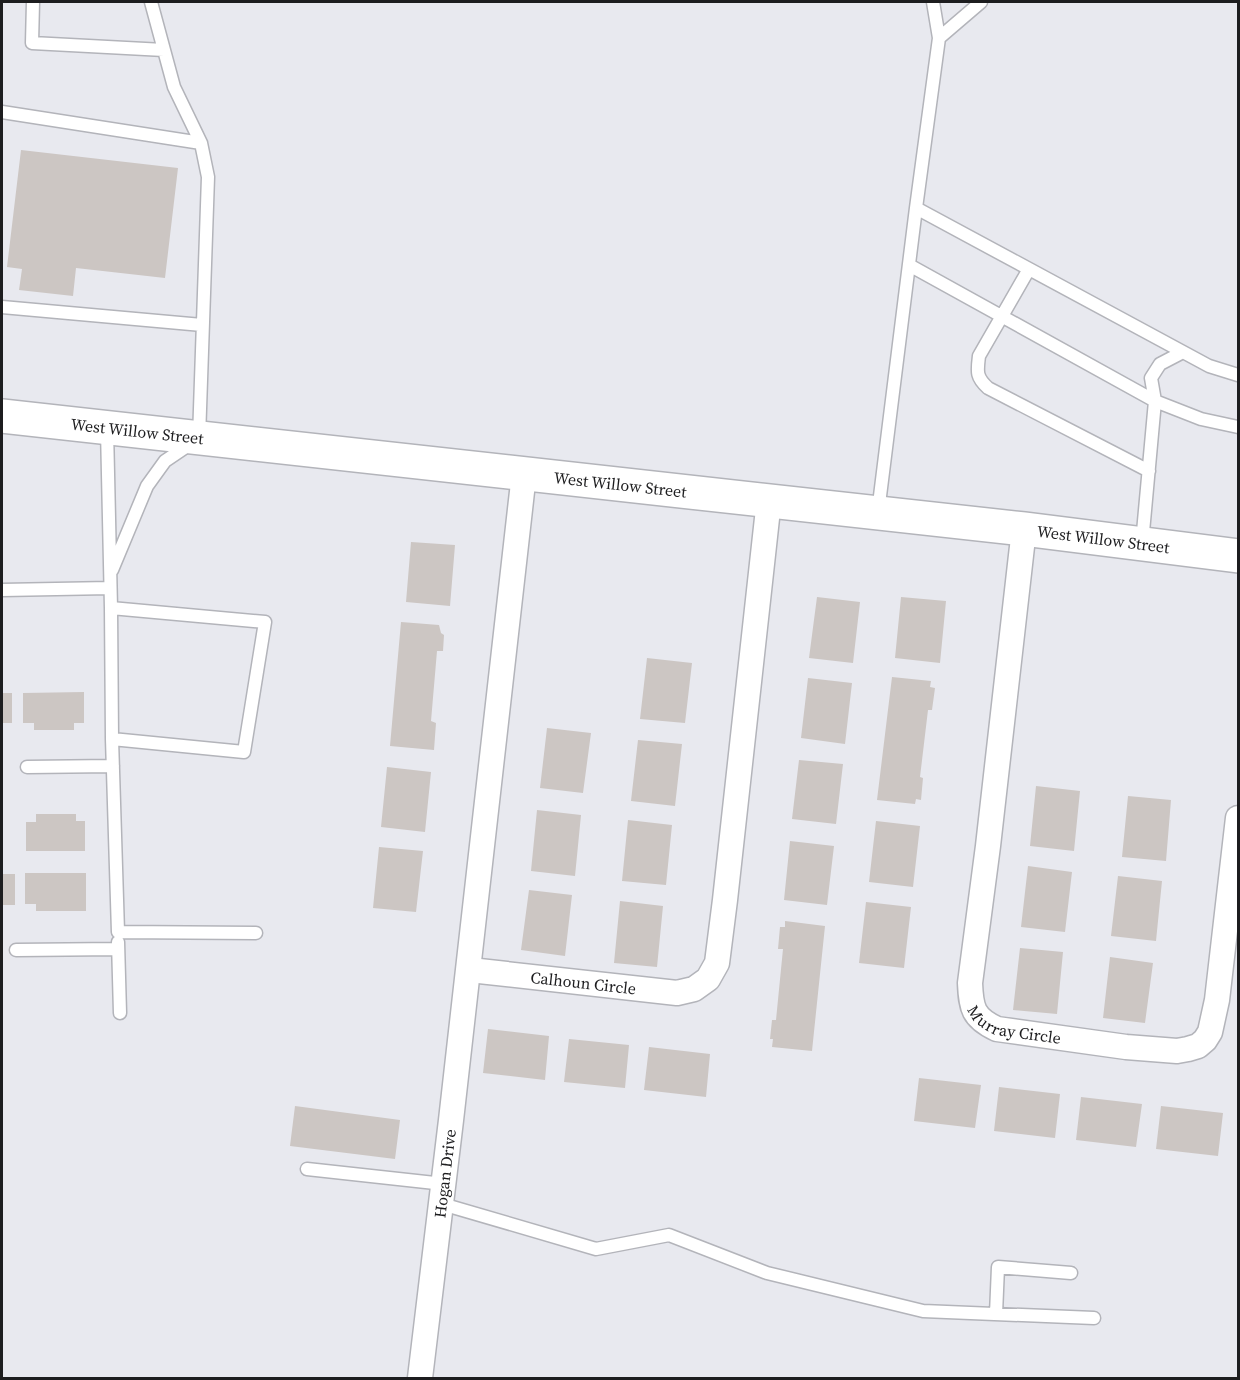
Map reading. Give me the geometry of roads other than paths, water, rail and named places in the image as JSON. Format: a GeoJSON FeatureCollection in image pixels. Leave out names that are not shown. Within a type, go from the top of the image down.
{"type":"FeatureCollection","features":[{"type":"Feature","properties":{"kind":"main road","name":"West Willow Street"},"geometry":{"type":"LineString","coordinates":[[2,416],[878,512],[1239,556]]}},
{"type":"Feature","properties":{"kind":"street"},"geometry":{"type":"LineString","coordinates":[[470,970],[524,474]]}},
{"type":"Feature","properties":{"kind":"street","name":"Calhoun Circle"},"geometry":{"type":"LineString","coordinates":[[470,970],[677,993],[694,989],[708,979],[717,963],[769,500]]}},
{"type":"Feature","properties":{"kind":"street","name":"Murray Circle"},"geometry":{"type":"LineString","coordinates":[[1023,529],[988,846],[970,983],[973,1009],[979,1018],[997,1029],[1126,1047],[1177,1051],[1198,1046],[1210,1032],[1217,1000],[1239,818]]}},
{"type":"Feature","properties":{"kind":"street","name":"Hogan Drive"},"geometry":{"type":"LineString","coordinates":[[420,1378],[470,970]]}},
{"type":"Feature","properties":{"kind":"lane"},"geometry":{"type":"LineString","coordinates":[[33,2],[32,43],[164,50]]}},
{"type":"Feature","properties":{"kind":"lane"},"geometry":{"type":"LineString","coordinates":[[110,573],[147,486],[165,461],[199,438],[208,177],[201,143],[174,87],[151,2]]}},
{"type":"Feature","properties":{"kind":"lane"},"geometry":{"type":"LineString","coordinates":[[878,512],[939,38],[933,2]]}},
{"type":"Feature","properties":{"kind":"lane"},"geometry":{"type":"LineString","coordinates":[[939,38],[981,2]]}},
{"type":"Feature","properties":{"kind":"lane"},"geometry":{"type":"LineString","coordinates":[[2,112],[201,143]]}},
{"type":"Feature","properties":{"kind":"lane"},"geometry":{"type":"LineString","coordinates":[[916,208],[1209,366],[1239,375]]}},
{"type":"Feature","properties":{"kind":"lane"},"geometry":{"type":"LineString","coordinates":[[909,266],[1155,401],[1201,420],[1239,427]]}},
{"type":"Feature","properties":{"kind":"lane"},"geometry":{"type":"LineString","coordinates":[[1029,269],[979,356],[977,370],[981,381],[988,388],[1149,471]]}},
{"type":"Feature","properties":{"kind":"lane"},"geometry":{"type":"LineString","coordinates":[[2,307],[202,325]]}},
{"type":"Feature","properties":{"kind":"lane"},"geometry":{"type":"LineString","coordinates":[[1142,544],[1155,401],[1151,378],[1160,364],[1184,352]]}},
{"type":"Feature","properties":{"kind":"lane"},"geometry":{"type":"LineString","coordinates":[[107,428],[112,739],[120,1012]]}},
{"type":"Feature","properties":{"kind":"lane"},"geometry":{"type":"LineString","coordinates":[[2,590],[110,588]]}},
{"type":"Feature","properties":{"kind":"lane"},"geometry":{"type":"LineString","coordinates":[[111,608],[265,622],[244,752],[112,739]]}},
{"type":"Feature","properties":{"kind":"lane"},"geometry":{"type":"LineString","coordinates":[[27,767],[113,766]]}},
{"type":"Feature","properties":{"kind":"lane"},"geometry":{"type":"LineString","coordinates":[[118,932],[256,933]]}},
{"type":"Feature","properties":{"kind":"lane"},"geometry":{"type":"LineString","coordinates":[[16,950],[118,949]]}},
{"type":"Feature","properties":{"kind":"lane"},"geometry":{"type":"LineString","coordinates":[[307,1169],[443,1194],[596,1249],[669,1235],[767,1273],[922,1311],[1094,1318]]}},
{"type":"Feature","properties":{"kind":"lane"},"geometry":{"type":"LineString","coordinates":[[996,1314],[998,1267],[1071,1273]]}}]}
